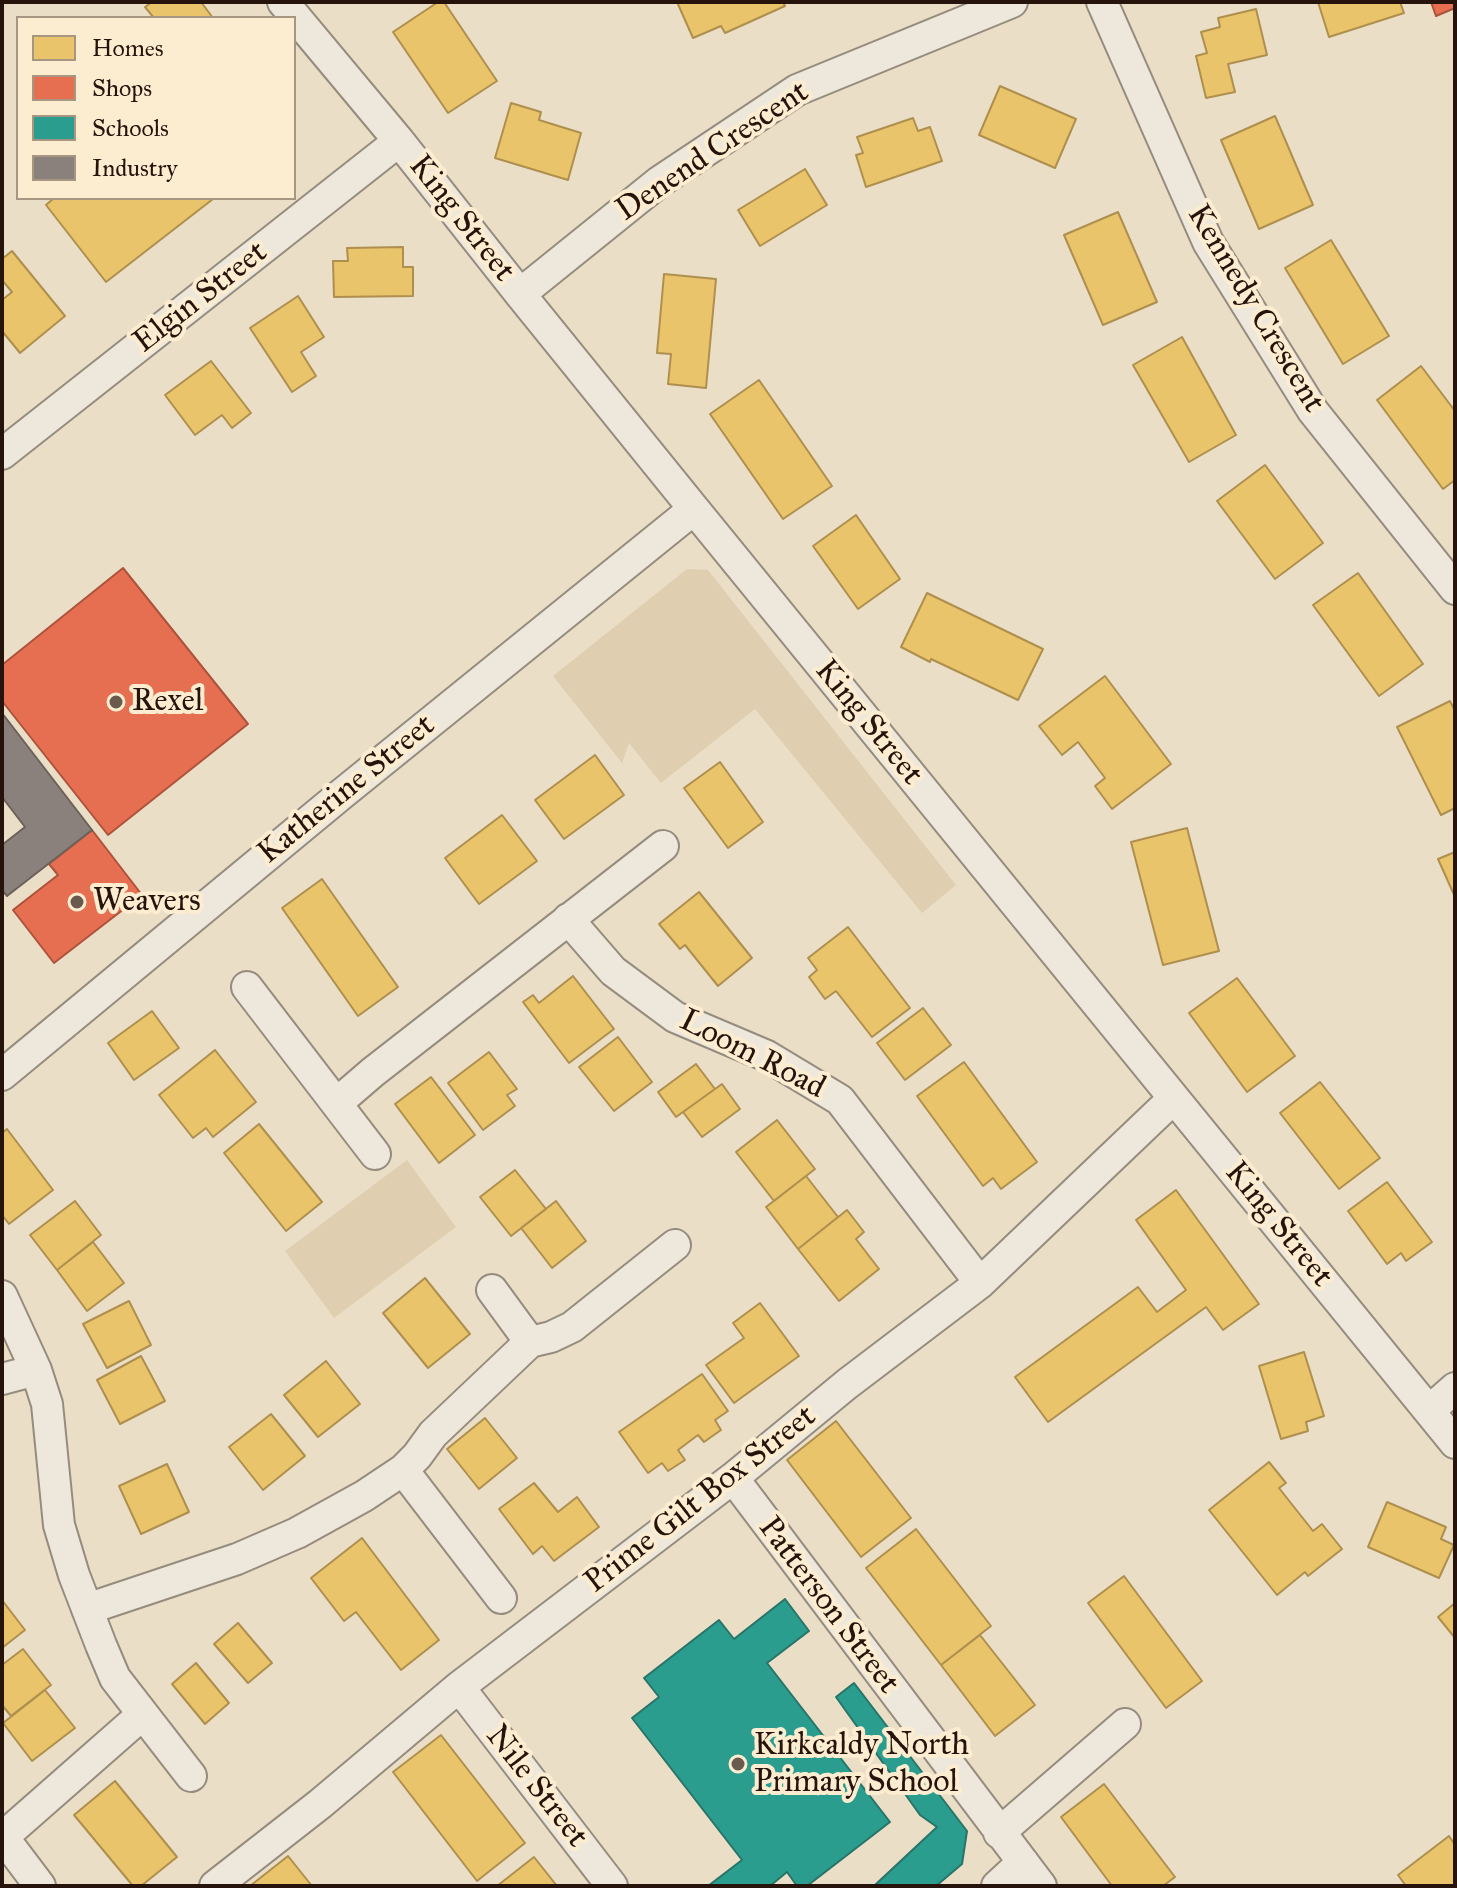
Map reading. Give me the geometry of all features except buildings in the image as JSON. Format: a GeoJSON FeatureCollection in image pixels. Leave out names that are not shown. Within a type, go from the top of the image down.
{"type":"FeatureCollection","features":[{"type":"Feature","properties":{"kind":"street","name":"Denend Crescent"},"geometry":{"type":"LineString","coordinates":[[520,294],[659,182],[797,90],[1012,2]]}},
{"type":"Feature","properties":{"kind":"street","name":"Kennedy Crescent"},"geometry":{"type":"LineString","coordinates":[[1102,2],[1208,242],[1313,411],[1455,589]]}},
{"type":"Feature","properties":{"kind":"street","name":"King Street"},"geometry":{"type":"LineString","coordinates":[[296,18],[1455,1443]]}},
{"type":"Feature","properties":{"kind":"street","name":"Elgin Street"},"geometry":{"type":"LineString","coordinates":[[2,454],[399,141]]}},
{"type":"Feature","properties":{"kind":"street","name":"Katherine Street"},"geometry":{"type":"LineString","coordinates":[[2,1075],[694,509]]}},
{"type":"Feature","properties":{"kind":"street"},"geometry":{"type":"LineString","coordinates":[[337,1103],[663,846]]}},
{"type":"Feature","properties":{"kind":"street","name":"Loom Road"},"geometry":{"type":"LineString","coordinates":[[568,919],[613,971],[675,1017],[767,1056],[840,1100],[980,1283]]}},
{"type":"Feature","properties":{"kind":"street"},"geometry":{"type":"LineString","coordinates":[[247,987],[375,1154]]}},
{"type":"Feature","properties":{"kind":"street","name":"Prime Gilt Box Street"},"geometry":{"type":"LineString","coordinates":[[215,1886],[320,1804],[459,1687],[733,1478],[942,1309],[980,1283],[1174,1098]]}},
{"type":"Feature","properties":{"kind":"street"},"geometry":{"type":"LineString","coordinates":[[87,1609],[237,1559],[297,1533],[364,1496],[403,1470],[433,1434],[530,1342],[572,1327],[675,1245]]}},
{"type":"Feature","properties":{"kind":"street"},"geometry":{"type":"LineString","coordinates":[[492,1290],[530,1342]]}},
{"type":"Feature","properties":{"kind":"street"},"geometry":{"type":"LineString","coordinates":[[2,1296],[36,1370],[47,1404],[59,1525],[87,1609],[115,1678],[191,1776]]}},
{"type":"Feature","properties":{"kind":"street"},"geometry":{"type":"LineString","coordinates":[[2,1379],[36,1370]]}},
{"type":"Feature","properties":{"kind":"street"},"geometry":{"type":"LineString","coordinates":[[1430,1410],[1455,1388]]}},
{"type":"Feature","properties":{"kind":"street"},"geometry":{"type":"LineString","coordinates":[[403,1470],[501,1598]]}},
{"type":"Feature","properties":{"kind":"street","name":"Patterson Street"},"geometry":{"type":"LineString","coordinates":[[733,1478],[1032,1874]]}},
{"type":"Feature","properties":{"kind":"street","name":"Nile Street"},"geometry":{"type":"LineString","coordinates":[[459,1687],[612,1886]]}},
{"type":"Feature","properties":{"kind":"street"},"geometry":{"type":"LineString","coordinates":[[40,1886],[3,1837],[143,1714]]}},
{"type":"Feature","properties":{"kind":"street"},"geometry":{"type":"LineString","coordinates":[[999,1833],[1125,1724]]}},
{"type":"Feature","properties":{"kind":"street"},"geometry":{"type":"LineString","coordinates":[[997,1886],[1032,1874]]}},
{"type":"Feature","properties":{"kind":"shaded area"},"geometry":{"type":"Polygon","coordinates":[[[687,569],[708,570],[956,885],[922,913],[755,709],[661,783],[629,743],[622,763],[553,676],[687,569]]]}},
{"type":"Feature","properties":{"kind":"shaded area"},"geometry":{"type":"Polygon","coordinates":[[[407,1160],[456,1227],[334,1318],[285,1251],[407,1160]]]}},
{"type":"Feature","properties":{"kind":"place","name":"Rexel"},"geometry":{"type":"Point","coordinates":[116,702]}},
{"type":"Feature","properties":{"kind":"place","name":"Weavers"},"geometry":{"type":"Point","coordinates":[77,902]}},
{"type":"Feature","properties":{"kind":"place","name":"Kirkcaldy North Primary School"},"geometry":{"type":"Point","coordinates":[738,1764]}}]}
